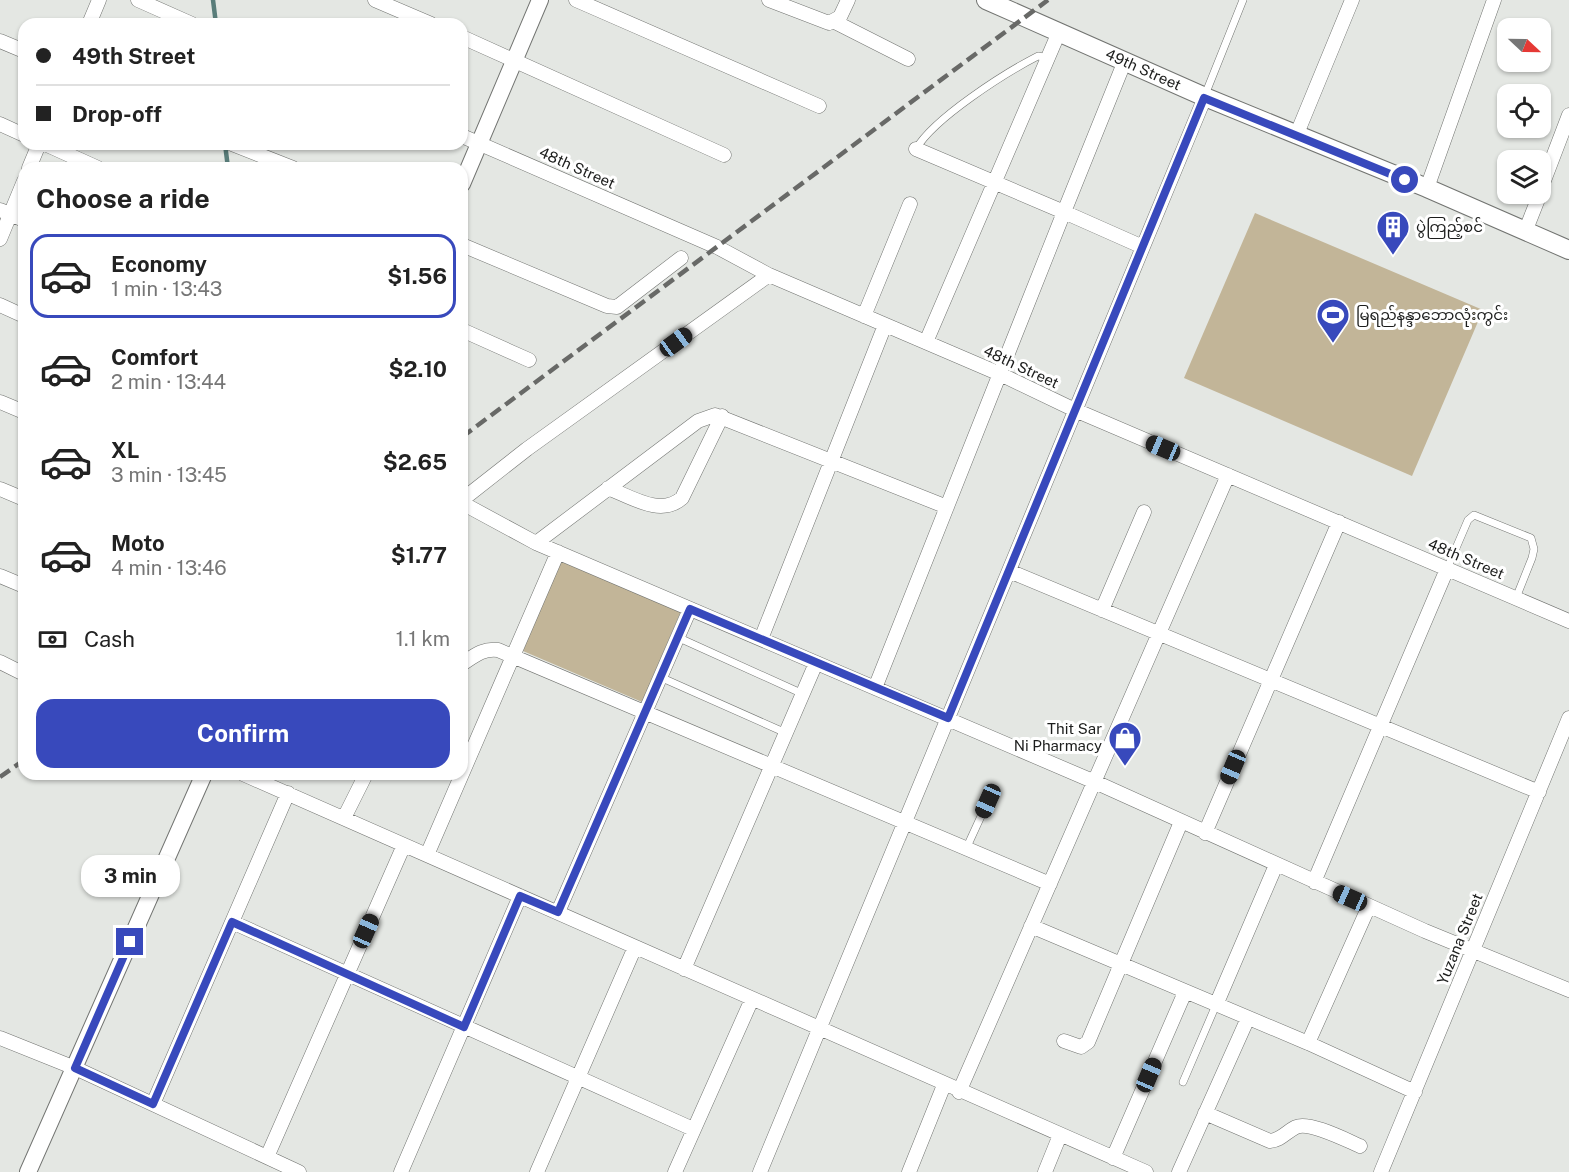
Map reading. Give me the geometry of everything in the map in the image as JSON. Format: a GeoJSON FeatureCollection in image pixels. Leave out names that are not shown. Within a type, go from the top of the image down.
{"type":"FeatureCollection","features":[{"type":"Feature","properties":{"kind":"main road","name":"49th Street"},"geometry":{"type":"LineString","coordinates":[[986,0],[1204,98],[1427,188],[1569,250]]}},
{"type":"Feature","properties":{"kind":"street"},"geometry":{"type":"LineString","coordinates":[[92,18],[99,0]]}},
{"type":"Feature","properties":{"kind":"street"},"geometry":{"type":"LineString","coordinates":[[138,0],[178,18]]}},
{"type":"Feature","properties":{"kind":"street"},"geometry":{"type":"LineString","coordinates":[[375,0],[417,18]]}},
{"type":"Feature","properties":{"kind":"street"},"geometry":{"type":"LineString","coordinates":[[468,170],[540,0]]}},
{"type":"Feature","properties":{"kind":"street"},"geometry":{"type":"LineString","coordinates":[[576,0],[819,106]]}},
{"type":"Feature","properties":{"kind":"street"},"geometry":{"type":"LineString","coordinates":[[769,0],[819,22],[835,22],[908,58]]}},
{"type":"Feature","properties":{"kind":"street"},"geometry":{"type":"LineString","coordinates":[[835,22],[848,0]]}},
{"type":"Feature","properties":{"kind":"street"},"geometry":{"type":"LineString","coordinates":[[1296,136],[1352,0]]}},
{"type":"Feature","properties":{"kind":"street"},"geometry":{"type":"LineString","coordinates":[[1427,188],[1494,0]]}},
{"type":"Feature","properties":{"kind":"street"},"geometry":{"type":"LineString","coordinates":[[926,342],[1059,32]]}},
{"type":"Feature","properties":{"kind":"street"},"geometry":{"type":"LineString","coordinates":[[468,40],[724,154]]}},
{"type":"Feature","properties":{"kind":"street"},"geometry":{"type":"LineString","coordinates":[[0,41],[18,48]]}},
{"type":"Feature","properties":{"kind":"street"},"geometry":{"type":"LineString","coordinates":[[875,688],[1124,63]]}},
{"type":"Feature","properties":{"kind":"street"},"geometry":{"type":"LineString","coordinates":[[764,1171],[820,1029],[1204,98]]}},
{"type":"Feature","properties":{"kind":"street"},"geometry":{"type":"LineString","coordinates":[[1551,163],[1569,115]]}},
{"type":"Feature","properties":{"kind":"street"},"geometry":{"type":"LineString","coordinates":[[0,124],[18,132]]}},
{"type":"Feature","properties":{"kind":"street","name":"48th Street"},"geometry":{"type":"LineString","coordinates":[[468,138],[717,247],[770,275],[1000,374],[1076,411],[1569,621]]}},
{"type":"Feature","properties":{"kind":"street"},"geometry":{"type":"LineString","coordinates":[[916,149],[1143,247]]}},
{"type":"Feature","properties":{"kind":"street"},"geometry":{"type":"LineString","coordinates":[[58,150],[85,162]]}},
{"type":"Feature","properties":{"kind":"street"},"geometry":{"type":"LineString","coordinates":[[247,150],[277,162]]}},
{"type":"Feature","properties":{"kind":"street"},"geometry":{"type":"LineString","coordinates":[[0,239],[5,212],[18,191]]}},
{"type":"Feature","properties":{"kind":"street"},"geometry":{"type":"LineString","coordinates":[[864,315],[910,204]]}},
{"type":"Feature","properties":{"kind":"street"},"geometry":{"type":"LineString","coordinates":[[1526,232],[1536,204]]}},
{"type":"Feature","properties":{"kind":"street"},"geometry":{"type":"LineString","coordinates":[[468,248],[608,306],[618,307],[681,258]]}},
{"type":"Feature","properties":{"kind":"street"},"geometry":{"type":"LineString","coordinates":[[468,496],[527,449],[770,275]]}},
{"type":"Feature","properties":{"kind":"street"},"geometry":{"type":"LineString","coordinates":[[0,305],[18,313]]}},
{"type":"Feature","properties":{"kind":"street"},"geometry":{"type":"LineString","coordinates":[[761,639],[885,325]]}},
{"type":"Feature","properties":{"kind":"street"},"geometry":{"type":"LineString","coordinates":[[468,333],[528,360]]}},
{"type":"Feature","properties":{"kind":"street"},"geometry":{"type":"LineString","coordinates":[[0,402],[18,410]]}},
{"type":"Feature","properties":{"kind":"street"},"geometry":{"type":"LineString","coordinates":[[536,543],[698,421],[714,415],[722,416],[947,507]]}},
{"type":"Feature","properties":{"kind":"street"},"geometry":{"type":"LineString","coordinates":[[608,488],[656,506],[672,506],[682,498],[722,416]]}},
{"type":"Feature","properties":{"kind":"street"},"geometry":{"type":"LineString","coordinates":[[959,1092],[1228,475]]}},
{"type":"Feature","properties":{"kind":"street"},"geometry":{"type":"LineString","coordinates":[[0,489],[18,496]]}},
{"type":"Feature","properties":{"kind":"street"},"geometry":{"type":"LineString","coordinates":[[468,504],[536,543],[948,718],[1314,882],[1569,990]]}},
{"type":"Feature","properties":{"kind":"street"},"geometry":{"type":"LineString","coordinates":[[1102,610],[1144,512]]}},
{"type":"Feature","properties":{"kind":"street"},"geometry":{"type":"LineString","coordinates":[[1205,833],[1339,522]]}},
{"type":"Feature","properties":{"kind":"street"},"geometry":{"type":"LineString","coordinates":[[468,761],[558,552]]}},
{"type":"Feature","properties":{"kind":"street"},"geometry":{"type":"LineString","coordinates":[[1314,882],[1447,568]]}},
{"type":"Feature","properties":{"kind":"street"},"geometry":{"type":"LineString","coordinates":[[1009,571],[1539,792]]}},
{"type":"Feature","properties":{"kind":"street"},"geometry":{"type":"LineString","coordinates":[[0,576],[18,584]]}},
{"type":"Feature","properties":{"kind":"street"},"geometry":{"type":"LineString","coordinates":[[558,912],[690,609]]}},
{"type":"Feature","properties":{"kind":"street"},"geometry":{"type":"LineString","coordinates":[[468,661],[489,649],[513,657],[1050,884]]}},
{"type":"Feature","properties":{"kind":"street"},"geometry":{"type":"LineString","coordinates":[[0,662],[18,671]]}},
{"type":"Feature","properties":{"kind":"street"},"geometry":{"type":"LineString","coordinates":[[684,969],[816,663]]}},
{"type":"Feature","properties":{"kind":"street","name":"Yuzana Street"},"geometry":{"type":"LineString","coordinates":[[1381,1172],[1569,718]]}},
{"type":"Feature","properties":{"kind":"street"},"geometry":{"type":"LineString","coordinates":[[28,1172],[201,780]]}},
{"type":"Feature","properties":{"kind":"street"},"geometry":{"type":"LineString","coordinates":[[257,780],[959,1092],[1113,1158],[1128,1168],[1146,1172]]}},
{"type":"Feature","properties":{"kind":"street"},"geometry":{"type":"LineString","coordinates":[[344,818],[363,780]]}},
{"type":"Feature","properties":{"kind":"street"},"geometry":{"type":"LineString","coordinates":[[427,855],[460,780]]}},
{"type":"Feature","properties":{"kind":"street"},"geometry":{"type":"LineString","coordinates":[[153,1104],[288,793]]}},
{"type":"Feature","properties":{"kind":"street"},"geometry":{"type":"LineString","coordinates":[[1064,1041],[1081,1047],[1088,1042],[1181,822]]}},
{"type":"Feature","properties":{"kind":"street"},"geometry":{"type":"LineString","coordinates":[[267,1157],[404,845]]}},
{"type":"Feature","properties":{"kind":"street"},"geometry":{"type":"LineString","coordinates":[[1216,1005],[1276,865]]}},
{"type":"Feature","properties":{"kind":"street"},"geometry":{"type":"LineString","coordinates":[[401,1172],[520,896]]}},
{"type":"Feature","properties":{"kind":"street"},"geometry":{"type":"LineString","coordinates":[[1308,1043],[1369,906]]}},
{"type":"Feature","properties":{"kind":"street"},"geometry":{"type":"LineString","coordinates":[[232,922],[693,1129]]}},
{"type":"Feature","properties":{"kind":"street"},"geometry":{"type":"LineString","coordinates":[[1032,926],[1308,1043],[1415,1092]]}},
{"type":"Feature","properties":{"kind":"street"},"geometry":{"type":"LineString","coordinates":[[537,1172],[635,947]]}},
{"type":"Feature","properties":{"kind":"street"},"geometry":{"type":"LineString","coordinates":[[1113,1158],[1185,992]]}},
{"type":"Feature","properties":{"kind":"street"},"geometry":{"type":"LineString","coordinates":[[675,1172],[752,999]]}},
{"type":"Feature","properties":{"kind":"street"},"geometry":{"type":"LineString","coordinates":[[1179,1172],[1248,1018]]}},
{"type":"Feature","properties":{"kind":"street"},"geometry":{"type":"LineString","coordinates":[[0,1038],[75,1068],[299,1172]]}},
{"type":"Feature","properties":{"kind":"street"},"geometry":{"type":"LineString","coordinates":[[909,1172],[944,1085]]}},
{"type":"Feature","properties":{"kind":"street"},"geometry":{"type":"LineString","coordinates":[[1205,1113],[1270,1141],[1277,1141],[1296,1127],[1306,1125],[1360,1146]]}},
{"type":"Feature","properties":{"kind":"street"},"geometry":{"type":"LineString","coordinates":[[1045,1172],[1060,1135]]}},
{"type":"Feature","properties":{"kind":"lane"},"geometry":{"type":"LineString","coordinates":[[1204,98],[1244,0]]}},
{"type":"Feature","properties":{"kind":"lane"},"geometry":{"type":"LineString","coordinates":[[916,149],[930,130],[980,94],[1038,56],[1048,58]]}},
{"type":"Feature","properties":{"kind":"lane"},"geometry":{"type":"LineString","coordinates":[[1447,568],[1468,520],[1474,515],[1523,533],[1531,538],[1534,549],[1516,598]]}},
{"type":"Feature","properties":{"kind":"lane"},"geometry":{"type":"LineString","coordinates":[[677,637],[803,694]]}},
{"type":"Feature","properties":{"kind":"lane"},"geometry":{"type":"LineString","coordinates":[[660,678],[786,733]]}},
{"type":"Feature","properties":{"kind":"lane"},"geometry":{"type":"LineString","coordinates":[[966,849],[988,801]]}},
{"type":"Feature","properties":{"kind":"lane"},"geometry":{"type":"LineString","coordinates":[[1183,1082],[1216,1005]]}},
{"type":"Feature","properties":{"kind":"shaded area","name":"မြရည်နန္ဒာဘောလုံးကွင်း"},"geometry":{"type":"Polygon","coordinates":[[[1255,213],[1483,310],[1412,476],[1184,378],[1255,213]]]}},
{"type":"Feature","properties":{"kind":"shaded area"},"geometry":{"type":"Polygon","coordinates":[[[562,560],[681,611],[642,702],[523,651],[559,561],[562,560]]]}},
{"type":"Feature","properties":{"kind":"waterway"},"geometry":{"type":"LineString","coordinates":[[213,0],[215,18]]}},
{"type":"Feature","properties":{"kind":"waterway"},"geometry":{"type":"LineString","coordinates":[[226,150],[227,162]]}},
{"type":"Feature","properties":{"kind":"railway"},"geometry":{"type":"LineString","coordinates":[[468,433],[1048,0]]}},
{"type":"Feature","properties":{"kind":"railway"},"geometry":{"type":"LineString","coordinates":[[0,777],[18,764]]}},
{"type":"Feature","properties":{"kind":"place","name":"ပွဲကြည့်စင်"},"geometry":{"type":"Point","coordinates":[1393,256]}},
{"type":"Feature","properties":{"kind":"place","name":"မြရည်နန္ဒာဘောလုံးကွင်း"},"geometry":{"type":"Point","coordinates":[1333,344]}},
{"type":"Feature","properties":{"kind":"place","name":"Thit Sar Ni Pharmacy"},"geometry":{"type":"Point","coordinates":[1125,767]}},
{"type":"Feature","properties":{"kind":"route"},"geometry":{"type":"LineString","coordinates":[[130,942],[75,1068],[153,1104],[232,922],[464,1027],[520,896],[558,912],[690,609],[948,718],[1204,98],[1405,180]]}}]}
